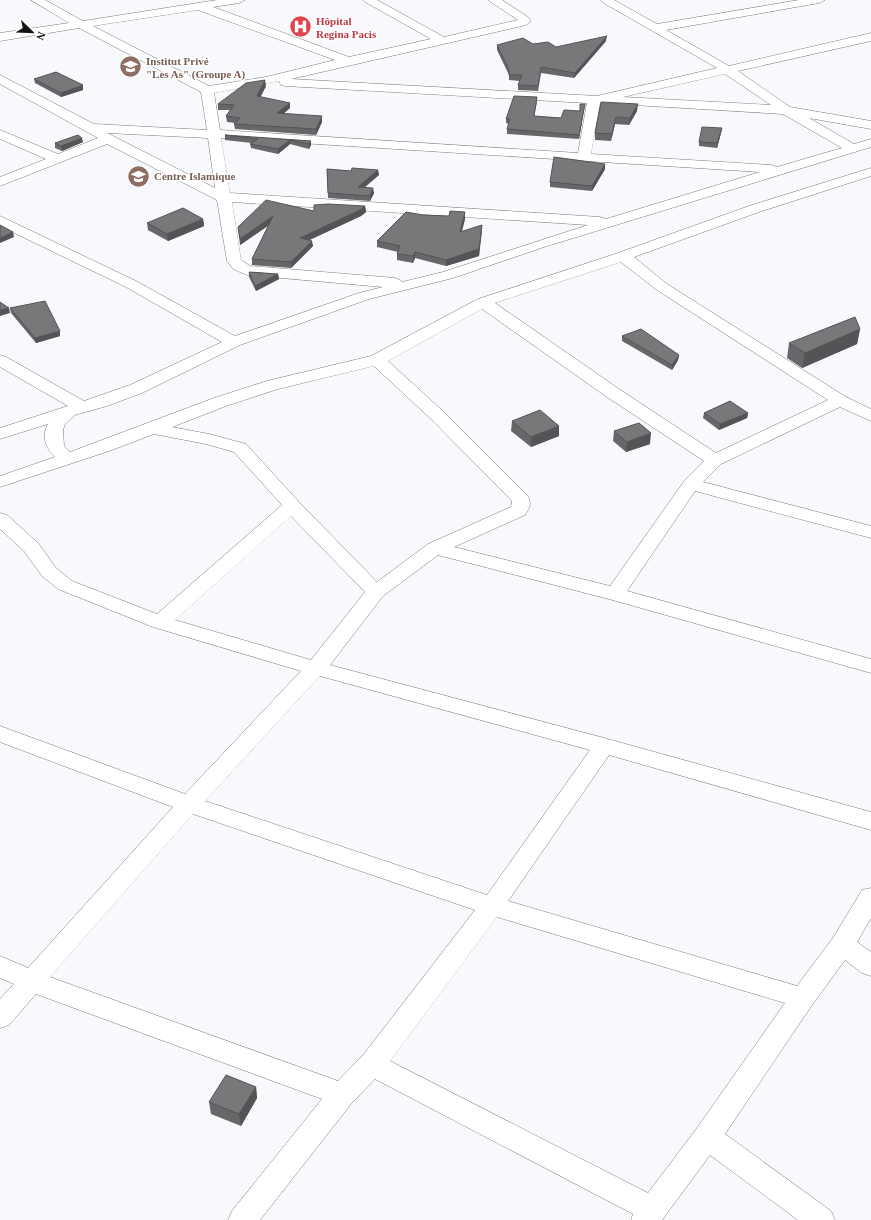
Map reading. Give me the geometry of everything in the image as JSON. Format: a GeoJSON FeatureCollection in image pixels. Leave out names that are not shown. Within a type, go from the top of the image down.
{"type":"FeatureCollection","features":[{"type":"Feature","properties":{"kind":"street"},"geometry":{"type":"LineString","coordinates":[[37,0],[207,90],[266,81],[348,61],[522,23],[525,21],[494,0]]}},
{"type":"Feature","properties":{"kind":"street"},"geometry":{"type":"LineString","coordinates":[[0,37],[205,4],[239,0]]}},
{"type":"Feature","properties":{"kind":"street"},"geometry":{"type":"LineString","coordinates":[[368,0],[442,40]]}},
{"type":"Feature","properties":{"kind":"street"},"geometry":{"type":"LineString","coordinates":[[606,0],[728,70],[786,110],[854,148]]}},
{"type":"Feature","properties":{"kind":"street"},"geometry":{"type":"LineString","coordinates":[[656,28],[818,0]]}},
{"type":"Feature","properties":{"kind":"street"},"geometry":{"type":"LineString","coordinates":[[205,4],[348,61]]}},
{"type":"Feature","properties":{"kind":"street"},"geometry":{"type":"LineString","coordinates":[[594,100],[871,37]]}},
{"type":"Feature","properties":{"kind":"street"},"geometry":{"type":"LineString","coordinates":[[0,79],[91,128],[108,139],[223,197],[611,222]]}},
{"type":"Feature","properties":{"kind":"street"},"geometry":{"type":"LineString","coordinates":[[266,81],[786,110],[871,124]]}},
{"type":"Feature","properties":{"kind":"street"},"geometry":{"type":"LineString","coordinates":[[207,90],[234,261],[238,266],[247,270],[413,284]]}},
{"type":"Feature","properties":{"kind":"street"},"geometry":{"type":"LineString","coordinates":[[0,94],[21,91]]}},
{"type":"Feature","properties":{"kind":"street"},"geometry":{"type":"LineString","coordinates":[[584,156],[594,100]]}},
{"type":"Feature","properties":{"kind":"street"},"geometry":{"type":"LineString","coordinates":[[91,128],[584,156],[784,170]]}},
{"type":"Feature","properties":{"kind":"street"},"geometry":{"type":"LineString","coordinates":[[0,134],[57,159]]}},
{"type":"Feature","properties":{"kind":"street"},"geometry":{"type":"LineString","coordinates":[[0,182],[108,139]]}},
{"type":"Feature","properties":{"kind":"street"},"geometry":{"type":"LineString","coordinates":[[0,434],[101,402],[136,389],[234,342],[364,296],[448,275],[611,222],[871,143]]}},
{"type":"Feature","properties":{"kind":"street"},"geometry":{"type":"LineString","coordinates":[[0,482],[67,459],[220,402],[272,385],[377,360],[483,302],[623,256],[706,226],[871,172]]}},
{"type":"Feature","properties":{"kind":"street"},"geometry":{"type":"LineString","coordinates":[[1,220],[131,284],[234,342]]}},
{"type":"Feature","properties":{"kind":"street"},"geometry":{"type":"LineString","coordinates":[[623,256],[662,287],[840,401],[871,416]]}},
{"type":"Feature","properties":{"kind":"street"},"geometry":{"type":"LineString","coordinates":[[483,302],[606,388],[714,460]]}},
{"type":"Feature","properties":{"kind":"street"},"geometry":{"type":"LineString","coordinates":[[0,360],[75,409]]}},
{"type":"Feature","properties":{"kind":"street"},"geometry":{"type":"LineString","coordinates":[[0,1017],[190,804],[316,668],[376,592],[435,548],[518,511],[522,503],[520,499],[438,416],[377,360]]}},
{"type":"Feature","properties":{"kind":"street"},"geometry":{"type":"LineString","coordinates":[[615,594],[691,484],[714,460],[840,401]]}},
{"type":"Feature","properties":{"kind":"street"},"geometry":{"type":"LineString","coordinates":[[67,459],[55,448],[53,430],[57,421],[75,409]]}},
{"type":"Feature","properties":{"kind":"street"},"geometry":{"type":"LineString","coordinates":[[152,428],[208,438],[240,448],[292,506],[376,592]]}},
{"type":"Feature","properties":{"kind":"street"},"geometry":{"type":"LineString","coordinates":[[691,484],[871,532]]}},
{"type":"Feature","properties":{"kind":"street"},"geometry":{"type":"LineString","coordinates":[[160,622],[292,506]]}},
{"type":"Feature","properties":{"kind":"street"},"geometry":{"type":"LineString","coordinates":[[0,519],[31,547],[49,572],[65,585],[160,622],[316,668],[604,746],[871,821]]}},
{"type":"Feature","properties":{"kind":"street"},"geometry":{"type":"LineString","coordinates":[[435,548],[615,594],[871,666]]}},
{"type":"Feature","properties":{"kind":"street"},"geometry":{"type":"LineString","coordinates":[[0,734],[190,804],[492,906],[803,998]]}},
{"type":"Feature","properties":{"kind":"street"},"geometry":{"type":"LineString","coordinates":[[242,1220],[342,1095],[371,1064],[492,906],[555,819],[604,746]]}},
{"type":"Feature","properties":{"kind":"street"},"geometry":{"type":"LineString","coordinates":[[371,1064],[648,1214],[706,1137],[842,945],[871,898]]}},
{"type":"Feature","properties":{"kind":"street"},"geometry":{"type":"LineString","coordinates":[[842,945],[871,966]]}},
{"type":"Feature","properties":{"kind":"street"},"geometry":{"type":"LineString","coordinates":[[0,966],[31,981],[342,1095]]}},
{"type":"Feature","properties":{"kind":"street"},"geometry":{"type":"LineString","coordinates":[[706,1137],[821,1220]]}},
{"type":"Feature","properties":{"kind":"building"},"geometry":{"type":"Polygon","coordinates":[[[607,36],[575,73],[541,67],[538,86],[518,85],[522,75],[509,75],[509,70],[497,45],[523,38],[533,44],[548,42],[556,47],[607,36]]]}},
{"type":"Feature","properties":{"kind":"building"},"geometry":{"type":"Polygon","coordinates":[[[56,72],[83,85],[61,93],[34,79],[56,72]]]}},
{"type":"Feature","properties":{"kind":"building"},"geometry":{"type":"Polygon","coordinates":[[[265,80],[257,96],[290,103],[277,113],[322,116],[316,129],[234,124],[240,118],[226,116],[234,105],[218,104],[246,83],[265,80]]]}},
{"type":"Feature","properties":{"kind":"building"},"geometry":{"type":"Polygon","coordinates":[[[514,96],[537,97],[534,116],[561,118],[564,110],[580,111],[580,104],[585,104],[579,135],[507,129],[510,119],[506,119],[514,96]]]}},
{"type":"Feature","properties":{"kind":"building"},"geometry":{"type":"Polygon","coordinates":[[[601,102],[638,104],[630,118],[616,117],[612,134],[595,133],[601,102]]]}},
{"type":"Feature","properties":{"kind":"building"},"geometry":{"type":"Polygon","coordinates":[[[702,127],[722,128],[717,143],[699,142],[702,127]]]}},
{"type":"Feature","properties":{"kind":"building"},"geometry":{"type":"Polygon","coordinates":[[[78,135],[82,138],[61,146],[55,143],[78,135]]]}},
{"type":"Feature","properties":{"kind":"building"},"geometry":{"type":"Polygon","coordinates":[[[225,135],[311,141],[309,144],[290,140],[278,149],[250,144],[258,139],[225,135]]]}},
{"type":"Feature","properties":{"kind":"building"},"geometry":{"type":"Polygon","coordinates":[[[554,157],[605,164],[592,186],[550,182],[554,157]]]}},
{"type":"Feature","properties":{"kind":"building"},"geometry":{"type":"Polygon","coordinates":[[[352,168],[378,170],[358,187],[373,188],[370,196],[328,193],[327,169],[351,171],[352,168]]]}},
{"type":"Feature","properties":{"kind":"building"},"geometry":{"type":"Polygon","coordinates":[[[266,200],[314,211],[314,205],[328,204],[365,206],[360,210],[300,238],[312,241],[291,262],[252,259],[273,216],[240,239],[238,227],[266,200]]]}},
{"type":"Feature","properties":{"kind":"building"},"geometry":{"type":"Polygon","coordinates":[[[183,208],[203,219],[167,234],[147,223],[183,208]]]}},
{"type":"Feature","properties":{"kind":"building"},"geometry":{"type":"Polygon","coordinates":[[[450,211],[465,212],[460,232],[482,225],[479,249],[446,260],[415,252],[413,256],[397,254],[400,246],[377,241],[406,212],[423,215],[449,216],[450,211]]]}},
{"type":"Feature","properties":{"kind":"building"},"geometry":{"type":"Polygon","coordinates":[[[0,225],[13,232],[0,238],[0,225]]]}},
{"type":"Feature","properties":{"kind":"building"},"geometry":{"type":"Polygon","coordinates":[[[249,272],[278,274],[255,286],[249,272]]]}},
{"type":"Feature","properties":{"kind":"building"},"geometry":{"type":"Polygon","coordinates":[[[45,301],[60,331],[35,338],[10,308],[45,301]]]}},
{"type":"Feature","properties":{"kind":"building"},"geometry":{"type":"Polygon","coordinates":[[[0,302],[9,308],[0,310],[0,302]]]}},
{"type":"Feature","properties":{"kind":"building"},"geometry":{"type":"Polygon","coordinates":[[[855,317],[860,329],[805,353],[789,343],[855,317]]]}},
{"type":"Feature","properties":{"kind":"building"},"geometry":{"type":"Polygon","coordinates":[[[641,329],[679,355],[672,365],[622,336],[641,329]]]}},
{"type":"Feature","properties":{"kind":"building"},"geometry":{"type":"Polygon","coordinates":[[[730,401],[748,413],[720,424],[704,413],[730,401]]]}},
{"type":"Feature","properties":{"kind":"building"},"geometry":{"type":"Polygon","coordinates":[[[540,410],[559,426],[531,437],[512,421],[540,410]]]}},
{"type":"Feature","properties":{"kind":"building"},"geometry":{"type":"Polygon","coordinates":[[[639,423],[651,433],[627,442],[614,431],[639,423]]]}},
{"type":"Feature","properties":{"kind":"building"},"geometry":{"type":"Polygon","coordinates":[[[226,1075],[256,1087],[239,1114],[209,1102],[226,1075]]]}},
{"type":"Feature","properties":{"kind":"place","name":"Hôpital Regina Pacis"},"geometry":{"type":"Point","coordinates":[301,27]}},
{"type":"Feature","properties":{"kind":"place","name":"Institut Privé \"Les As\" (Groupe A)"},"geometry":{"type":"Point","coordinates":[131,67]}},
{"type":"Feature","properties":{"kind":"place","name":"Centre Islamique"},"geometry":{"type":"Point","coordinates":[139,176]}}]}
